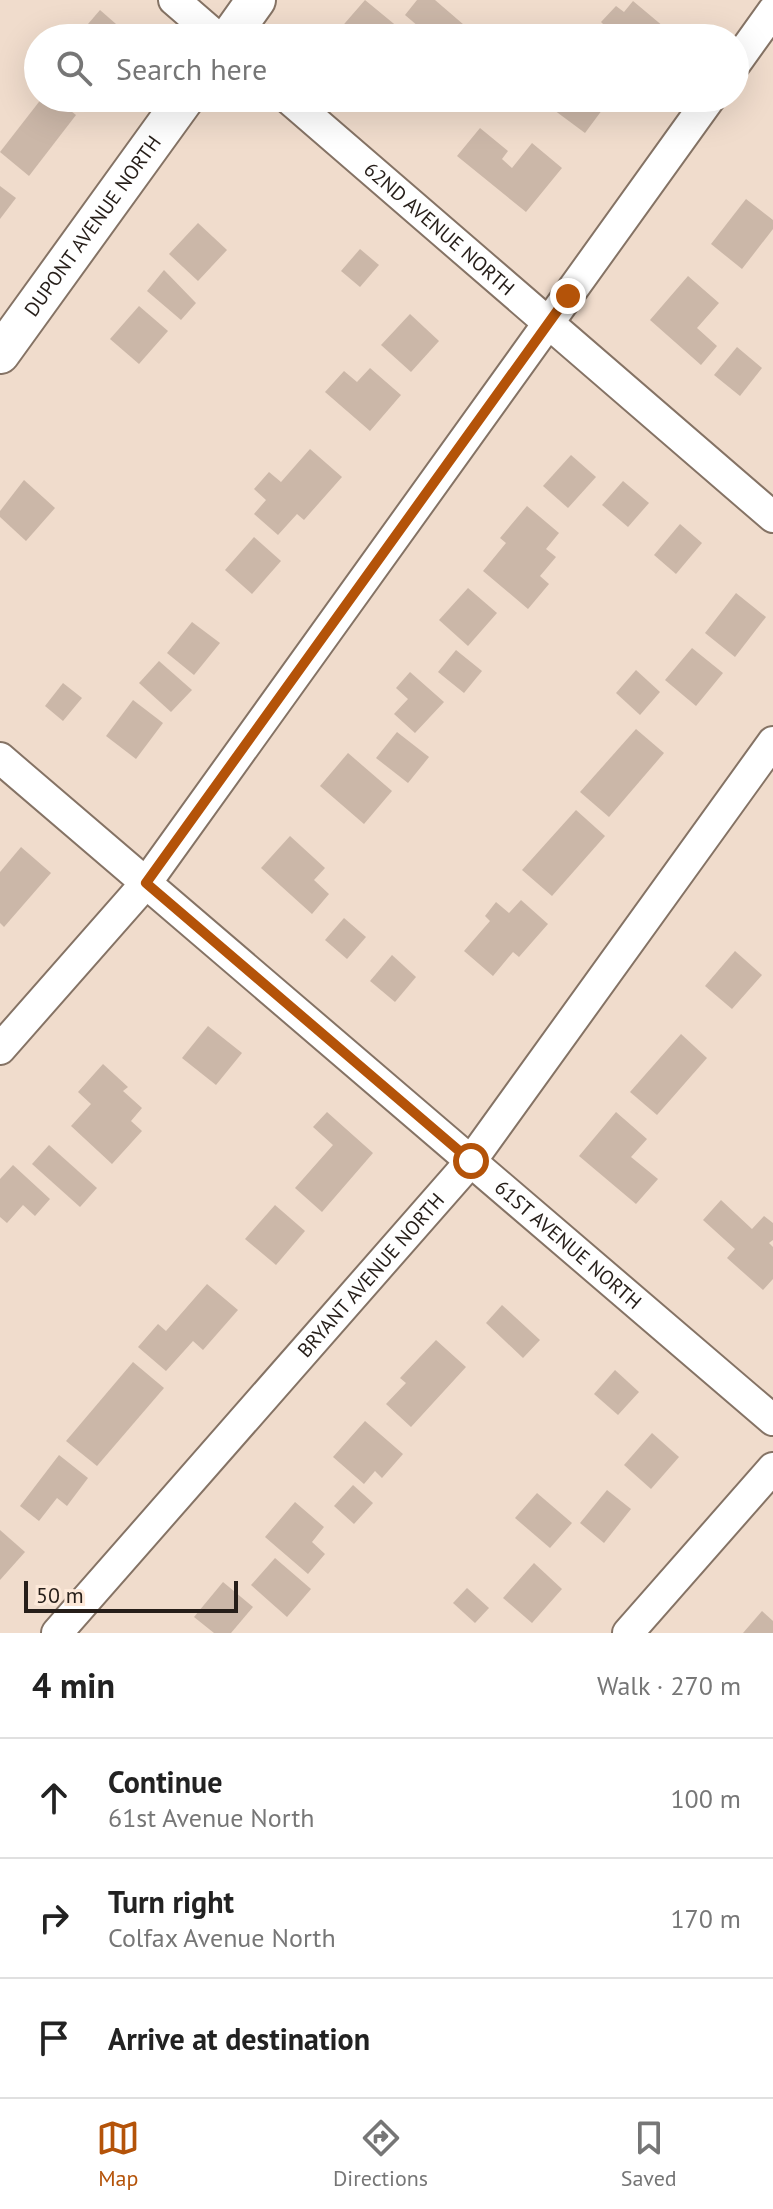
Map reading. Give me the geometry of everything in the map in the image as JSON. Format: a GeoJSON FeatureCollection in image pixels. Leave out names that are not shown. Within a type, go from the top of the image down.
{"type":"FeatureCollection","features":[{"type":"Feature","properties":{"kind":"street"},"geometry":{"type":"LineString","coordinates":[[174,0],[202,24]]}},
{"type":"Feature","properties":{"kind":"street"},"geometry":{"type":"LineString","coordinates":[[239,24],[256,0]]}},
{"type":"Feature","properties":{"kind":"street"},"geometry":{"type":"LineString","coordinates":[[749,44],[773,11]]}},
{"type":"Feature","properties":{"kind":"street","name":"DUPONT AVENUE NORTH"},"geometry":{"type":"LineString","coordinates":[[0,354],[175,112]]}},
{"type":"Feature","properties":{"kind":"street","name":"62ND AVENUE NORTH"},"geometry":{"type":"LineString","coordinates":[[304,112],[773,517]]}},
{"type":"Feature","properties":{"kind":"street"},"geometry":{"type":"LineString","coordinates":[[0,1049],[146,883],[700,112]]}},
{"type":"Feature","properties":{"kind":"street","name":"BRYANT AVENUE NORTH"},"geometry":{"type":"LineString","coordinates":[[57,1633],[471,1161],[773,742]]}},
{"type":"Feature","properties":{"kind":"street","name":"61ST AVENUE NORTH"},"geometry":{"type":"LineString","coordinates":[[0,758],[773,1420]]}},
{"type":"Feature","properties":{"kind":"street"},"geometry":{"type":"LineString","coordinates":[[628,1633],[773,1468]]}},
{"type":"Feature","properties":{"kind":"building"},"geometry":{"type":"Polygon","coordinates":[[[365,0],[394,24],[344,24],[365,0]]]}},
{"type":"Feature","properties":{"kind":"building"},"geometry":{"type":"Polygon","coordinates":[[[417,0],[435,0],[463,24],[416,24],[405,15],[417,0]]]}},
{"type":"Feature","properties":{"kind":"building"},"geometry":{"type":"Polygon","coordinates":[[[633,1],[660,24],[601,22],[616,6],[624,12],[633,1]]]}},
{"type":"Feature","properties":{"kind":"building"},"geometry":{"type":"Polygon","coordinates":[[[100,10],[116,24],[88,24],[100,10]]]}},
{"type":"Feature","properties":{"kind":"building"},"geometry":{"type":"Polygon","coordinates":[[[31,112],[72,112],[76,115],[29,176],[0,152],[31,112]]]}},
{"type":"Feature","properties":{"kind":"building"},"geometry":{"type":"Polygon","coordinates":[[[557,112],[601,112],[585,133],[557,112]]]}},
{"type":"Feature","properties":{"kind":"building"},"geometry":{"type":"Polygon","coordinates":[[[480,128],[508,151],[502,159],[512,168],[532,143],[562,168],[526,212],[457,156],[480,128]]]}},
{"type":"Feature","properties":{"kind":"building"},"geometry":{"type":"Polygon","coordinates":[[[0,186],[16,198],[0,219],[0,186]]]}},
{"type":"Feature","properties":{"kind":"building"},"geometry":{"type":"Polygon","coordinates":[[[746,199],[773,220],[773,229],[742,269],[711,244],[746,199]]]}},
{"type":"Feature","properties":{"kind":"building"},"geometry":{"type":"Polygon","coordinates":[[[198,223],[227,250],[198,281],[169,254],[198,223]]]}},
{"type":"Feature","properties":{"kind":"building"},"geometry":{"type":"Polygon","coordinates":[[[360,249],[379,265],[360,287],[341,271],[360,249]]]}},
{"type":"Feature","properties":{"kind":"building"},"geometry":{"type":"Polygon","coordinates":[[[164,270],[196,303],[181,320],[147,291],[164,270]]]}},
{"type":"Feature","properties":{"kind":"building"},"geometry":{"type":"Polygon","coordinates":[[[688,276],[719,303],[697,328],[717,346],[701,365],[650,320],[688,276]]]}},
{"type":"Feature","properties":{"kind":"building"},"geometry":{"type":"Polygon","coordinates":[[[139,306],[168,331],[139,364],[110,339],[139,306]]]}},
{"type":"Feature","properties":{"kind":"building"},"geometry":{"type":"Polygon","coordinates":[[[410,314],[439,341],[411,372],[381,345],[410,314]]]}},
{"type":"Feature","properties":{"kind":"building"},"geometry":{"type":"Polygon","coordinates":[[[737,347],[762,368],[740,396],[714,375],[737,347]]]}},
{"type":"Feature","properties":{"kind":"building"},"geometry":{"type":"Polygon","coordinates":[[[370,368],[401,395],[370,431],[325,392],[344,371],[357,382],[370,368]]]}},
{"type":"Feature","properties":{"kind":"building"},"geometry":{"type":"Polygon","coordinates":[[[310,449],[342,477],[304,520],[297,514],[278,535],[254,514],[266,500],[254,489],[269,472],[281,482],[310,449]]]}},
{"type":"Feature","properties":{"kind":"building"},"geometry":{"type":"Polygon","coordinates":[[[571,455],[596,477],[568,508],[543,486],[571,455]]]}},
{"type":"Feature","properties":{"kind":"building"},"geometry":{"type":"Polygon","coordinates":[[[24,480],[55,508],[26,541],[0,517],[0,511],[24,480]]]}},
{"type":"Feature","properties":{"kind":"building"},"geometry":{"type":"Polygon","coordinates":[[[623,481],[649,503],[628,527],[602,505],[623,481]]]}},
{"type":"Feature","properties":{"kind":"building"},"geometry":{"type":"Polygon","coordinates":[[[527,506],[559,533],[546,549],[556,557],[540,576],[549,584],[528,609],[483,571],[506,543],[500,538],[527,506]]]}},
{"type":"Feature","properties":{"kind":"building"},"geometry":{"type":"Polygon","coordinates":[[[680,524],[702,543],[676,574],[654,555],[680,524]]]}},
{"type":"Feature","properties":{"kind":"building"},"geometry":{"type":"Polygon","coordinates":[[[254,537],[281,561],[252,594],[225,570],[254,537]]]}},
{"type":"Feature","properties":{"kind":"building"},"geometry":{"type":"Polygon","coordinates":[[[468,588],[497,613],[468,646],[439,620],[468,588]]]}},
{"type":"Feature","properties":{"kind":"building"},"geometry":{"type":"Polygon","coordinates":[[[736,593],[766,617],[735,657],[705,633],[736,593]]]}},
{"type":"Feature","properties":{"kind":"building"},"geometry":{"type":"Polygon","coordinates":[[[192,622],[220,643],[194,675],[167,653],[192,622]]]}},
{"type":"Feature","properties":{"kind":"building"},"geometry":{"type":"Polygon","coordinates":[[[692,648],[723,673],[696,706],[665,680],[692,648]]]}},
{"type":"Feature","properties":{"kind":"building"},"geometry":{"type":"Polygon","coordinates":[[[456,650],[482,671],[464,693],[438,672],[456,650]]]}},
{"type":"Feature","properties":{"kind":"building"},"geometry":{"type":"Polygon","coordinates":[[[159,661],[192,690],[171,712],[139,683],[159,661]]]}},
{"type":"Feature","properties":{"kind":"building"},"geometry":{"type":"Polygon","coordinates":[[[636,670],[660,692],[640,715],[616,693],[636,670]]]}},
{"type":"Feature","properties":{"kind":"building"},"geometry":{"type":"Polygon","coordinates":[[[410,672],[444,702],[415,733],[394,714],[408,699],[396,688],[410,672]]]}},
{"type":"Feature","properties":{"kind":"building"},"geometry":{"type":"Polygon","coordinates":[[[63,683],[82,698],[63,721],[45,706],[63,683]]]}},
{"type":"Feature","properties":{"kind":"building"},"geometry":{"type":"Polygon","coordinates":[[[133,700],[163,723],[136,759],[106,736],[133,700]]]}},
{"type":"Feature","properties":{"kind":"building"},"geometry":{"type":"Polygon","coordinates":[[[636,729],[664,753],[609,817],[580,792],[636,729]]]}},
{"type":"Feature","properties":{"kind":"building"},"geometry":{"type":"Polygon","coordinates":[[[397,732],[429,757],[408,783],[376,758],[397,732]]]}},
{"type":"Feature","properties":{"kind":"building"},"geometry":{"type":"Polygon","coordinates":[[[348,753],[392,791],[364,824],[320,786],[348,753]]]}},
{"type":"Feature","properties":{"kind":"building"},"geometry":{"type":"Polygon","coordinates":[[[576,810],[605,836],[552,896],[522,870],[576,810]]]}},
{"type":"Feature","properties":{"kind":"building"},"geometry":{"type":"Polygon","coordinates":[[[290,836],[325,868],[314,880],[329,894],[312,914],[261,868],[290,836]]]}},
{"type":"Feature","properties":{"kind":"building"},"geometry":{"type":"Polygon","coordinates":[[[21,847],[51,873],[4,927],[0,923],[0,872],[21,847]]]}},
{"type":"Feature","properties":{"kind":"building"},"geometry":{"type":"Polygon","coordinates":[[[521,900],[548,924],[519,957],[513,952],[493,976],[464,951],[490,921],[485,916],[496,902],[509,913],[521,900]]]}},
{"type":"Feature","properties":{"kind":"building"},"geometry":{"type":"Polygon","coordinates":[[[344,918],[366,937],[347,959],[325,940],[344,918]]]}},
{"type":"Feature","properties":{"kind":"building"},"geometry":{"type":"Polygon","coordinates":[[[735,951],[762,975],[732,1009],[705,986],[735,951]]]}},
{"type":"Feature","properties":{"kind":"building"},"geometry":{"type":"Polygon","coordinates":[[[392,955],[416,977],[395,1002],[370,981],[392,955]]]}},
{"type":"Feature","properties":{"kind":"building"},"geometry":{"type":"Polygon","coordinates":[[[208,1026],[242,1053],[216,1085],[182,1058],[208,1026]]]}},
{"type":"Feature","properties":{"kind":"building"},"geometry":{"type":"Polygon","coordinates":[[[681,1034],[707,1058],[657,1115],[630,1092],[681,1034]]]}},
{"type":"Feature","properties":{"kind":"building"},"geometry":{"type":"Polygon","coordinates":[[[103,1064],[128,1087],[123,1091],[142,1108],[131,1121],[142,1131],[112,1164],[71,1126],[91,1104],[78,1092],[103,1064]]]}},
{"type":"Feature","properties":{"kind":"building"},"geometry":{"type":"Polygon","coordinates":[[[327,1112],[373,1153],[322,1212],[295,1188],[333,1145],[313,1127],[327,1112]]]}},
{"type":"Feature","properties":{"kind":"building"},"geometry":{"type":"Polygon","coordinates":[[[616,1112],[647,1139],[631,1157],[658,1179],[636,1204],[579,1156],[616,1112]]]}},
{"type":"Feature","properties":{"kind":"building"},"geometry":{"type":"Polygon","coordinates":[[[49,1145],[97,1188],[80,1207],[32,1164],[49,1145]]]}},
{"type":"Feature","properties":{"kind":"building"},"geometry":{"type":"Polygon","coordinates":[[[13,1165],[50,1199],[35,1216],[23,1205],[7,1223],[0,1217],[0,1179],[13,1165]]]}},
{"type":"Feature","properties":{"kind":"building"},"geometry":{"type":"Polygon","coordinates":[[[721,1200],[752,1229],[764,1216],[773,1223],[773,1240],[769,1243],[773,1247],[773,1279],[763,1290],[727,1258],[735,1249],[703,1220],[721,1200]]]}},
{"type":"Feature","properties":{"kind":"building"},"geometry":{"type":"Polygon","coordinates":[[[275,1205],[305,1231],[276,1265],[245,1239],[275,1205]]]}},
{"type":"Feature","properties":{"kind":"building"},"geometry":{"type":"Polygon","coordinates":[[[207,1284],[238,1310],[203,1350],[193,1341],[166,1371],[138,1347],[158,1324],[166,1331],[207,1284]]]}},
{"type":"Feature","properties":{"kind":"building"},"geometry":{"type":"Polygon","coordinates":[[[502,1305],[540,1340],[523,1358],[486,1323],[502,1305]]]}},
{"type":"Feature","properties":{"kind":"building"},"geometry":{"type":"Polygon","coordinates":[[[436,1340],[466,1367],[411,1427],[386,1404],[406,1383],[400,1378],[436,1340]]]}},
{"type":"Feature","properties":{"kind":"building"},"geometry":{"type":"Polygon","coordinates":[[[133,1362],[164,1388],[97,1466],[66,1441],[133,1362]]]}},
{"type":"Feature","properties":{"kind":"building"},"geometry":{"type":"Polygon","coordinates":[[[615,1370],[639,1392],[618,1415],[594,1394],[615,1370]]]}},
{"type":"Feature","properties":{"kind":"building"},"geometry":{"type":"Polygon","coordinates":[[[365,1421],[403,1454],[382,1478],[375,1471],[364,1484],[333,1457],[365,1421]]]}},
{"type":"Feature","properties":{"kind":"building"},"geometry":{"type":"Polygon","coordinates":[[[652,1433],[679,1457],[651,1489],[624,1465],[652,1433]]]}},
{"type":"Feature","properties":{"kind":"building"},"geometry":{"type":"Polygon","coordinates":[[[59,1455],[88,1478],[67,1506],[57,1498],[39,1521],[20,1506],[59,1455]]]}},
{"type":"Feature","properties":{"kind":"building"},"geometry":{"type":"Polygon","coordinates":[[[353,1485],[373,1503],[354,1524],[334,1506],[353,1485]]]}},
{"type":"Feature","properties":{"kind":"building"},"geometry":{"type":"Polygon","coordinates":[[[607,1490],[631,1509],[604,1543],[580,1523],[607,1490]]]}},
{"type":"Feature","properties":{"kind":"building"},"geometry":{"type":"Polygon","coordinates":[[[537,1493],[572,1523],[550,1548],[515,1518],[537,1493]]]}},
{"type":"Feature","properties":{"kind":"building"},"geometry":{"type":"Polygon","coordinates":[[[295,1502],[324,1527],[312,1542],[325,1554],[308,1574],[265,1537],[295,1502]]]}},
{"type":"Feature","properties":{"kind":"building"},"geometry":{"type":"Polygon","coordinates":[[[0,1530],[25,1552],[0,1580],[0,1530]]]}},
{"type":"Feature","properties":{"kind":"building"},"geometry":{"type":"Polygon","coordinates":[[[275,1558],[311,1589],[287,1617],[251,1585],[275,1558]]]}},
{"type":"Feature","properties":{"kind":"building"},"geometry":{"type":"Polygon","coordinates":[[[534,1563],[562,1589],[532,1623],[503,1598],[534,1563]]]}},
{"type":"Feature","properties":{"kind":"building"},"geometry":{"type":"Polygon","coordinates":[[[223,1582],[253,1607],[231,1633],[214,1633],[194,1617],[223,1582]]]}},
{"type":"Feature","properties":{"kind":"building"},"geometry":{"type":"Polygon","coordinates":[[[467,1588],[489,1608],[475,1623],[453,1603],[467,1588]]]}},
{"type":"Feature","properties":{"kind":"building"},"geometry":{"type":"Polygon","coordinates":[[[762,1611],[773,1621],[773,1633],[743,1633],[762,1611]]]}},
{"type":"Feature","properties":{"kind":"route"},"geometry":{"type":"LineString","coordinates":[[471,1161],[146,883],[568,296]]}}]}
